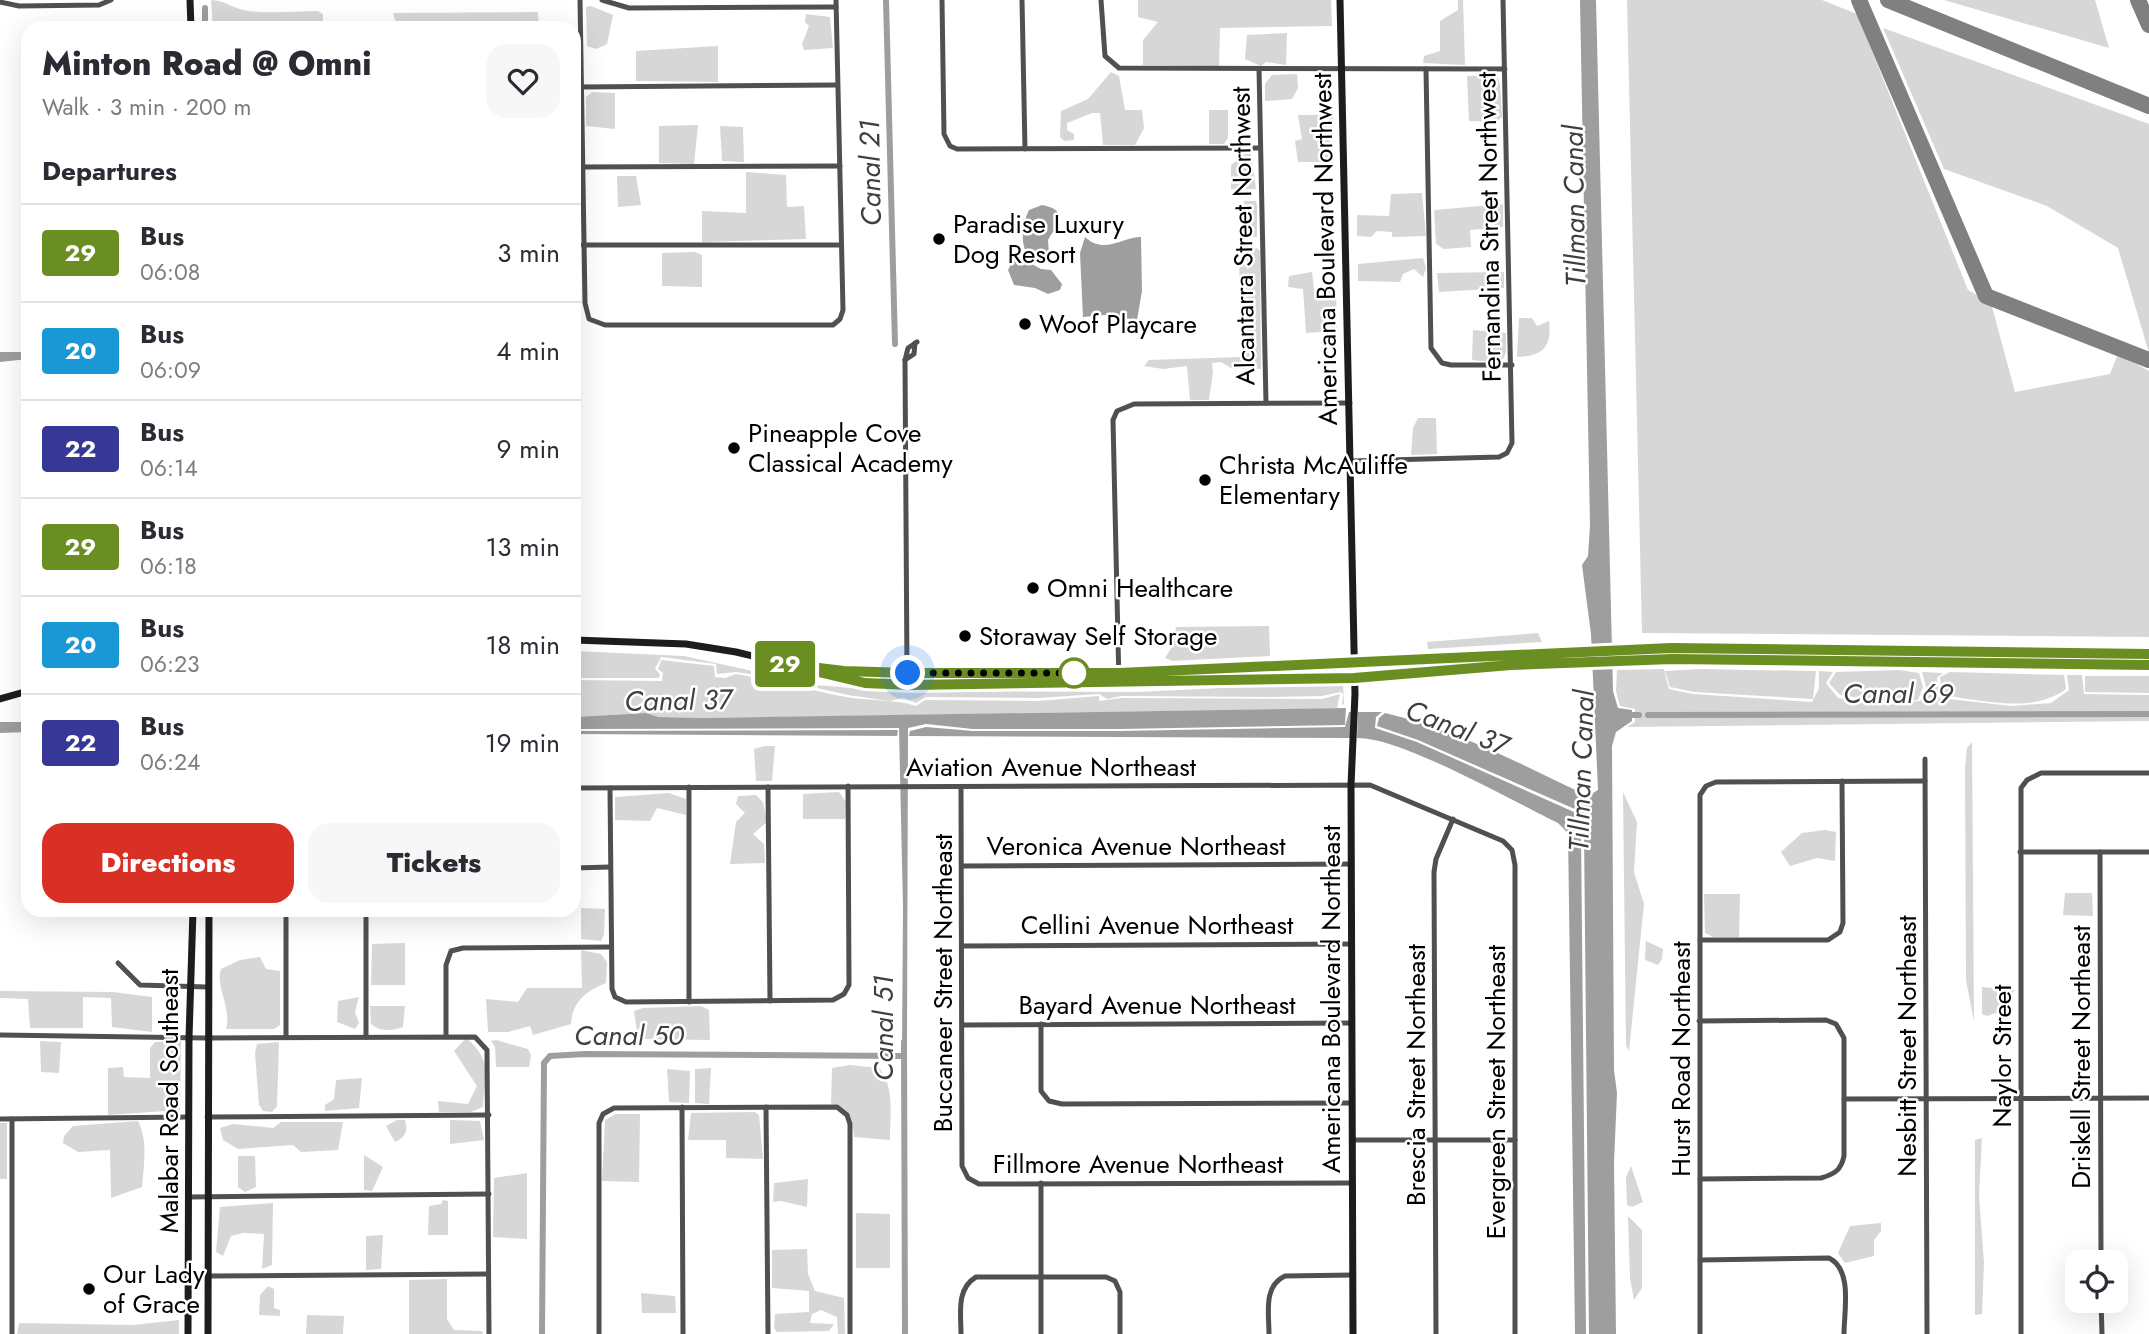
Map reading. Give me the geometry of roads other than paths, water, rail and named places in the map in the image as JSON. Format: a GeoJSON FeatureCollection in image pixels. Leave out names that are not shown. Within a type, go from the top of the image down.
{"type":"FeatureCollection","features":[{"type":"Feature","properties":{"kind":"main road"},"geometry":{"type":"LineString","coordinates":[[190,0],[191,21]]}},
{"type":"Feature","properties":{"kind":"main road","name":"Americana Boulevard Northwest"},"geometry":{"type":"LineString","coordinates":[[1340,0],[1354,664]]}},
{"type":"Feature","properties":{"kind":"main road"},"geometry":{"type":"LineString","coordinates":[[581,640],[686,644],[865,683],[1119,684],[1354,678],[1583,662],[1736,659],[2149,665]]}},
{"type":"Feature","properties":{"kind":"main road"},"geometry":{"type":"LineString","coordinates":[[785,664],[844,671],[908,673],[1119,673],[1354,664],[1627,649],[2149,654]]}},
{"type":"Feature","properties":{"kind":"main road","name":"Americana Boulevard Northeast"},"geometry":{"type":"LineString","coordinates":[[1353,1334],[1351,785],[1354,664]]}},
{"type":"Feature","properties":{"kind":"main road"},"geometry":{"type":"LineString","coordinates":[[0,699],[21,693]]}},
{"type":"Feature","properties":{"kind":"main road","name":"Malabar Road Southeast"},"geometry":{"type":"LineString","coordinates":[[188,1334],[188,1117],[193,917]]}},
{"type":"Feature","properties":{"kind":"main road","name":"Malabar Road Southeast"},"geometry":{"type":"LineString","coordinates":[[208,1334],[206,1038],[209,917]]}},
{"type":"Feature","properties":{"kind":"street"},"geometry":{"type":"LineString","coordinates":[[0,2],[19,6],[99,5],[111,0]]}},
{"type":"Feature","properties":{"kind":"street"},"geometry":{"type":"LineString","coordinates":[[580,0],[580,21]]}},
{"type":"Feature","properties":{"kind":"street"},"geometry":{"type":"LineString","coordinates":[[581,127],[585,303],[589,318],[605,325],[832,325],[840,320],[843,310],[836,3],[629,8],[602,0]]}},
{"type":"Feature","properties":{"kind":"street"},"geometry":{"type":"LineString","coordinates":[[942,0],[944,134],[950,146],[957,149],[1260,148]]}},
{"type":"Feature","properties":{"kind":"street"},"geometry":{"type":"LineString","coordinates":[[1022,0],[1025,149]]}},
{"type":"Feature","properties":{"kind":"street"},"geometry":{"type":"LineString","coordinates":[[1101,0],[1105,56],[1119,68],[1505,69]]}},
{"type":"Feature","properties":{"kind":"street","name":"Fernandina Street Northwest"},"geometry":{"type":"LineString","coordinates":[[1351,461],[1499,457],[1507,453],[1513,434],[1503,0]]}},
{"type":"Feature","properties":{"kind":"street","name":"Alcantarra Street Northwest"},"geometry":{"type":"LineString","coordinates":[[1259,69],[1266,403]]}},
{"type":"Feature","properties":{"kind":"street"},"geometry":{"type":"LineString","coordinates":[[1426,69],[1431,348],[1442,363],[1451,365],[1512,365]]}},
{"type":"Feature","properties":{"kind":"street"},"geometry":{"type":"LineString","coordinates":[[581,87],[838,85]]}},
{"type":"Feature","properties":{"kind":"street"},"geometry":{"type":"LineString","coordinates":[[582,167],[840,166]]}},
{"type":"Feature","properties":{"kind":"street"},"geometry":{"type":"LineString","coordinates":[[583,246],[841,245]]}},
{"type":"Feature","properties":{"kind":"street"},"geometry":{"type":"LineString","coordinates":[[908,673],[905,359],[914,354],[916,343]]}},
{"type":"Feature","properties":{"kind":"street"},"geometry":{"type":"LineString","coordinates":[[1119,684],[1113,420],[1117,411],[1134,404],[1350,403]]}},
{"type":"Feature","properties":{"kind":"street","name":"Nesbitt Street Northeast"},"geometry":{"type":"LineString","coordinates":[[1925,758],[1927,1334]]}},
{"type":"Feature","properties":{"kind":"street","name":"Naylor Street"},"geometry":{"type":"LineString","coordinates":[[2021,1334],[2021,788],[2027,780],[2041,773],[2149,773]]}},
{"type":"Feature","properties":{"kind":"street"},"geometry":{"type":"LineString","coordinates":[[1700,940],[1828,940],[1840,932],[1843,923],[1842,782],[1925,781]]}},
{"type":"Feature","properties":{"kind":"street","name":"Hurst Road Northeast"},"geometry":{"type":"LineString","coordinates":[[1700,1334],[1700,795],[1706,786],[1716,782],[1842,782]]}},
{"type":"Feature","properties":{"kind":"street","name":"Aviation Avenue Northeast"},"geometry":{"type":"LineString","coordinates":[[581,788],[1351,785],[1381,787],[1503,841],[1512,850]]}},
{"type":"Feature","properties":{"kind":"street"},"geometry":{"type":"LineString","coordinates":[[610,788],[612,989],[615,996],[626,1002],[690,1002],[833,1000],[844,994],[849,985],[848,786]]}},
{"type":"Feature","properties":{"kind":"street","name":"Buccaneer Street Northeast"},"geometry":{"type":"LineString","coordinates":[[961,786],[962,1166],[968,1178]]}},
{"type":"Feature","properties":{"kind":"street"},"geometry":{"type":"LineString","coordinates":[[768,787],[770,1001]]}},
{"type":"Feature","properties":{"kind":"street"},"geometry":{"type":"LineString","coordinates":[[689,788],[690,1002]]}},
{"type":"Feature","properties":{"kind":"street","name":"Brescia Street Northeast"},"geometry":{"type":"LineString","coordinates":[[1436,1334],[1434,872],[1436,859],[1454,819]]}},
{"type":"Feature","properties":{"kind":"street","name":"Evergreen Street Northeast"},"geometry":{"type":"LineString","coordinates":[[1512,850],[1515,865],[1515,1334]]}},
{"type":"Feature","properties":{"kind":"street"},"geometry":{"type":"LineString","coordinates":[[2020,852],[2149,852]]}},
{"type":"Feature","properties":{"kind":"street","name":"Driskell Street Northeast"},"geometry":{"type":"LineString","coordinates":[[2100,852],[2101,1250]]}},
{"type":"Feature","properties":{"kind":"street","name":"Veronica Avenue Northeast"},"geometry":{"type":"LineString","coordinates":[[962,866],[1351,864]]}},
{"type":"Feature","properties":{"kind":"street"},"geometry":{"type":"LineString","coordinates":[[581,868],[610,867]]}},
{"type":"Feature","properties":{"kind":"street"},"geometry":{"type":"LineString","coordinates":[[286,917],[286,1037]]}},
{"type":"Feature","properties":{"kind":"street"},"geometry":{"type":"LineString","coordinates":[[366,917],[366,1037]]}},
{"type":"Feature","properties":{"kind":"street","name":"Cellini Avenue Northeast"},"geometry":{"type":"LineString","coordinates":[[963,946],[1352,944]]}},
{"type":"Feature","properties":{"kind":"street"},"geometry":{"type":"LineString","coordinates":[[446,1036],[446,965],[451,951],[463,948],[611,947]]}},
{"type":"Feature","properties":{"kind":"street"},"geometry":{"type":"LineString","coordinates":[[118,964],[140,985],[207,987]]}},
{"type":"Feature","properties":{"kind":"street"},"geometry":{"type":"LineString","coordinates":[[1699,1021],[1826,1020],[1836,1024],[1844,1038],[1844,1156],[1842,1166],[1834,1175],[1821,1178],[1700,1179]]}},
{"type":"Feature","properties":{"kind":"street","name":"Bayard Avenue Northeast"},"geometry":{"type":"LineString","coordinates":[[963,1025],[1352,1023]]}},
{"type":"Feature","properties":{"kind":"street"},"geometry":{"type":"LineString","coordinates":[[1041,1024],[1041,1091],[1049,1101],[1062,1104],[1351,1103]]}},
{"type":"Feature","properties":{"kind":"street"},"geometry":{"type":"LineString","coordinates":[[0,1035],[189,1038],[446,1036],[475,1037],[482,1041],[487,1049],[489,1115],[489,1334]]}},
{"type":"Feature","properties":{"kind":"street"},"geometry":{"type":"LineString","coordinates":[[1844,1099],[2149,1098]]}},
{"type":"Feature","properties":{"kind":"street"},"geometry":{"type":"LineString","coordinates":[[682,1107],[683,1334]]}},
{"type":"Feature","properties":{"kind":"street"},"geometry":{"type":"LineString","coordinates":[[766,1107],[768,1334]]}},
{"type":"Feature","properties":{"kind":"street"},"geometry":{"type":"LineString","coordinates":[[599,1334],[599,1123],[603,1114],[614,1108],[837,1107],[847,1115],[850,1124],[850,1334]]}},
{"type":"Feature","properties":{"kind":"street"},"geometry":{"type":"LineString","coordinates":[[207,1117],[489,1115]]}},
{"type":"Feature","properties":{"kind":"street"},"geometry":{"type":"LineString","coordinates":[[0,1119],[188,1117]]}},
{"type":"Feature","properties":{"kind":"street"},"geometry":{"type":"LineString","coordinates":[[12,1119],[12,1334]]}},
{"type":"Feature","properties":{"kind":"street"},"geometry":{"type":"LineString","coordinates":[[1352,1140],[1515,1140]]}},
{"type":"Feature","properties":{"kind":"street","name":"Fillmore Avenue Northeast"},"geometry":{"type":"LineString","coordinates":[[968,1178],[979,1184],[1352,1183]]}},
{"type":"Feature","properties":{"kind":"street"},"geometry":{"type":"LineString","coordinates":[[1041,1184],[1041,1334]]}},
{"type":"Feature","properties":{"kind":"street"},"geometry":{"type":"LineString","coordinates":[[188,1197],[489,1194]]}},
{"type":"Feature","properties":{"kind":"street"},"geometry":{"type":"LineString","coordinates":[[1700,1260],[1829,1258],[1842,1269],[1844,1277],[1844,1334]]}},
{"type":"Feature","properties":{"kind":"street"},"geometry":{"type":"LineString","coordinates":[[208,1276],[488,1274]]}},
{"type":"Feature","properties":{"kind":"street"},"geometry":{"type":"LineString","coordinates":[[1269,1334],[1269,1290],[1276,1280],[1285,1276],[1353,1275]]}},
{"type":"Feature","properties":{"kind":"street"},"geometry":{"type":"LineString","coordinates":[[961,1334],[961,1293],[967,1282],[975,1277],[1106,1277],[1115,1281],[1120,1292],[1120,1334]]}},
{"type":"Feature","properties":{"kind":"street"},"geometry":{"type":"LineString","coordinates":[[2102,1313],[2102,1334]]}},
{"type":"Feature","properties":{"kind":"waterway","name":"Canal 21"},"geometry":{"type":"LineString","coordinates":[[886,0],[895,344]]}},
{"type":"Feature","properties":{"kind":"waterway"},"geometry":{"type":"LineString","coordinates":[[205,8],[205,21]]}},
{"type":"Feature","properties":{"kind":"waterway","name":"Canal 69"},"geometry":{"type":"LineString","coordinates":[[1648,715],[2149,714]]}},
{"type":"Feature","properties":{"kind":"waterway","name":"Canal 69"},"geometry":{"type":"LineString","coordinates":[[1626,715],[1639,715]]}},
{"type":"Feature","properties":{"kind":"waterway","name":"Canal 51"},"geometry":{"type":"LineString","coordinates":[[904,1042],[905,1334]]}},
{"type":"Feature","properties":{"kind":"waterway","name":"Canal 50"},"geometry":{"type":"LineString","coordinates":[[542,1334],[544,1063],[550,1056],[904,1056]]}},
{"type":"Feature","properties":{"kind":"place","name":"Paradise Luxury Dog Resort"},"geometry":{"type":"Point","coordinates":[939,239]}},
{"type":"Feature","properties":{"kind":"place","name":"Woof Playcare"},"geometry":{"type":"Point","coordinates":[1025,324]}},
{"type":"Feature","properties":{"kind":"place","name":"Pineapple Cove Classical Academy"},"geometry":{"type":"Point","coordinates":[734,448]}},
{"type":"Feature","properties":{"kind":"place","name":"Christa McAuliffe Elementary"},"geometry":{"type":"Point","coordinates":[1205,480]}},
{"type":"Feature","properties":{"kind":"place","name":"Omni Healthcare"},"geometry":{"type":"Point","coordinates":[1033,588]}},
{"type":"Feature","properties":{"kind":"place","name":"Storaway Self Storage"},"geometry":{"type":"Point","coordinates":[965,636]}},
{"type":"Feature","properties":{"kind":"place","name":"Our Lady of Grace"},"geometry":{"type":"Point","coordinates":[89,1289]}},
{"type":"Feature","properties":{"kind":"water label","name":"Tillman Canal"},"geometry":{"type":"Point","coordinates":[1574,206]}},
{"type":"Feature","properties":{"kind":"water label","name":"Canal 37"},"geometry":{"type":"Point","coordinates":[678,700]}},
{"type":"Feature","properties":{"kind":"water label","name":"Canal 37"},"geometry":{"type":"Point","coordinates":[1457,727]}},
{"type":"Feature","properties":{"kind":"water label","name":"Tillman Canal"},"geometry":{"type":"Point","coordinates":[1581,771]}}]}
